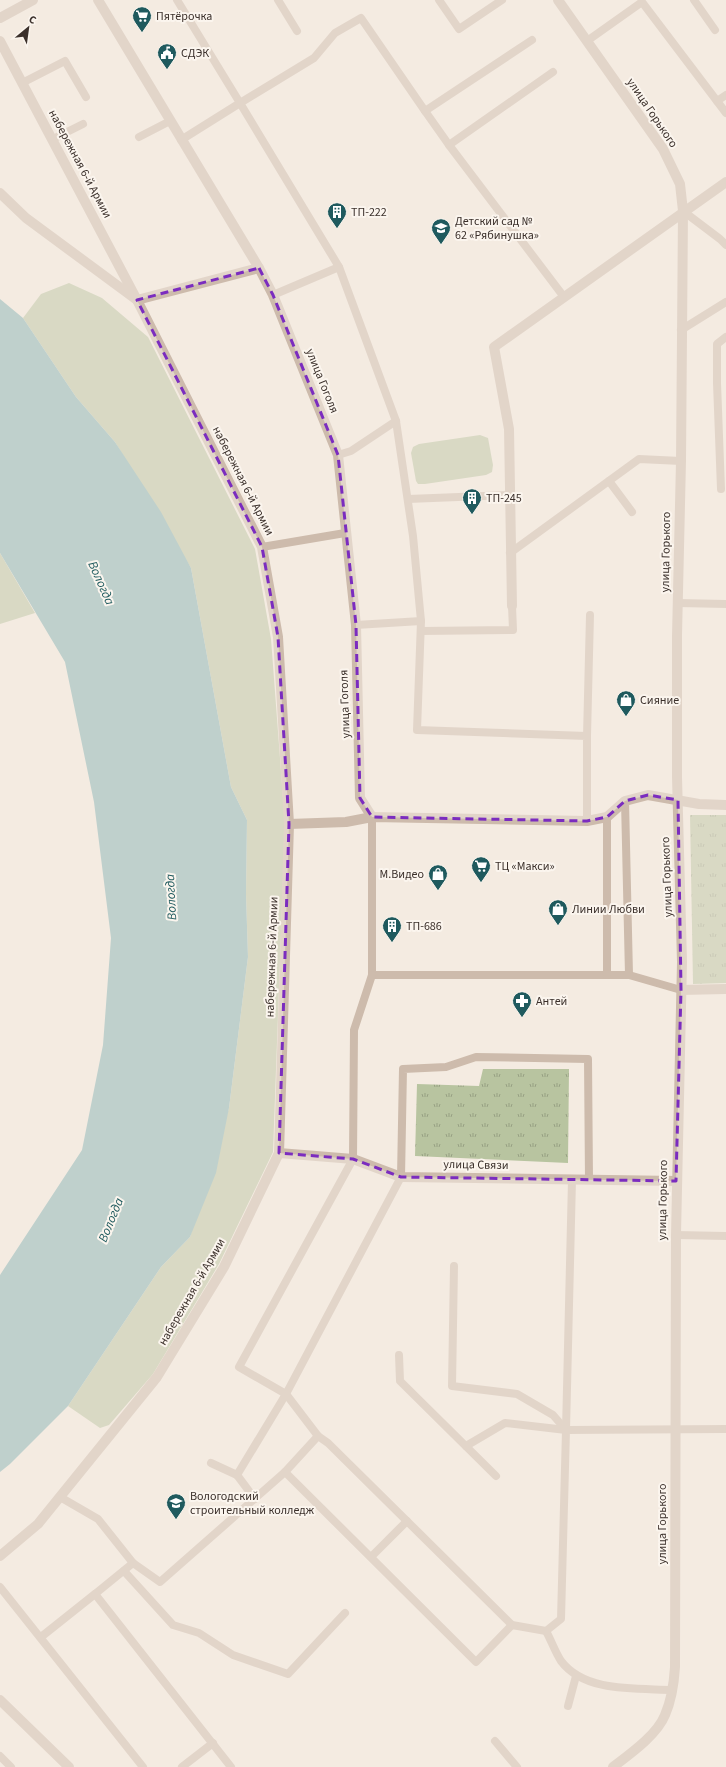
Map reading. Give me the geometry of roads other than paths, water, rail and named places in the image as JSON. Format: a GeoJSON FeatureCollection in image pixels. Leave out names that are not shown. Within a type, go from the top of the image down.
{"type":"FeatureCollection","features":[{"type":"Feature","properties":{"kind":"street"},"geometry":{"type":"LineString","coordinates":[[0,18],[33,0]]}},
{"type":"Feature","properties":{"kind":"street","name":"улица Гоголя"},"geometry":{"type":"LineString","coordinates":[[98,0],[259,268],[273,295],[338,455],[356,625],[360,798],[372,817]]}},
{"type":"Feature","properties":{"kind":"street","name":"улица Горького"},"geometry":{"type":"LineString","coordinates":[[558,0],[663,149],[680,184],[683,211],[678,603],[678,800],[681,990],[676,1181],[675,1667],[673,1690],[665,1716],[646,1741],[613,1767]]}},
{"type":"Feature","properties":{"kind":"street","name":"набережная 6-й Армии"},"geometry":{"type":"LineString","coordinates":[[0,41],[137,300],[262,547],[278,638],[289,824],[279,1153],[224,1267],[157,1377],[38,1524],[0,1556]]}},
{"type":"Feature","properties":{"kind":"street"},"geometry":{"type":"LineString","coordinates":[[512,606],[509,429],[494,347],[683,211],[726,182]]}},
{"type":"Feature","properties":{"kind":"street","name":"набережная 6-й Армии"},"geometry":{"type":"LineString","coordinates":[[0,193],[26,218],[137,300]]}},
{"type":"Feature","properties":{"kind":"street"},"geometry":{"type":"LineString","coordinates":[[137,300],[259,268]]}},
{"type":"Feature","properties":{"kind":"street"},"geometry":{"type":"LineString","coordinates":[[289,824],[346,822],[372,817],[587,821],[607,817],[625,801],[648,795],[699,804],[726,805]]}},
{"type":"Feature","properties":{"kind":"street"},"geometry":{"type":"LineString","coordinates":[[681,990],[726,989]]}},
{"type":"Feature","properties":{"kind":"street","name":"улица Связи"},"geometry":{"type":"LineString","coordinates":[[279,1153],[353,1159],[401,1177],[676,1181]]}},
{"type":"Feature","properties":{"kind":"street"},"geometry":{"type":"LineString","coordinates":[[0,1700],[69,1767]]}},
{"type":"Feature","properties":{"kind":"lane"},"geometry":{"type":"LineString","coordinates":[[177,0],[339,267],[396,421],[413,536],[421,621],[417,730],[587,736]]}},
{"type":"Feature","properties":{"kind":"lane"},"geometry":{"type":"LineString","coordinates":[[278,0],[297,31]]}},
{"type":"Feature","properties":{"kind":"lane"},"geometry":{"type":"LineString","coordinates":[[439,0],[459,29],[502,0]]}},
{"type":"Feature","properties":{"kind":"lane"},"geometry":{"type":"LineString","coordinates":[[694,0],[716,30]]}},
{"type":"Feature","properties":{"kind":"lane"},"geometry":{"type":"LineString","coordinates":[[587,42],[643,1],[726,113]]}},
{"type":"Feature","properties":{"kind":"lane"},"geometry":{"type":"LineString","coordinates":[[181,140],[314,58],[335,33],[361,18],[449,145],[564,297]]}},
{"type":"Feature","properties":{"kind":"lane"},"geometry":{"type":"LineString","coordinates":[[425,111],[532,40]]}},
{"type":"Feature","properties":{"kind":"lane"},"geometry":{"type":"LineString","coordinates":[[22,83],[65,61],[86,97]]}},
{"type":"Feature","properties":{"kind":"lane"},"geometry":{"type":"LineString","coordinates":[[449,145],[552,72]]}},
{"type":"Feature","properties":{"kind":"lane"},"geometry":{"type":"LineString","coordinates":[[717,101],[726,95]]}},
{"type":"Feature","properties":{"kind":"lane"},"geometry":{"type":"LineString","coordinates":[[139,137],[170,121]]}},
{"type":"Feature","properties":{"kind":"lane"},"geometry":{"type":"LineString","coordinates":[[53,139],[83,124]]}},
{"type":"Feature","properties":{"kind":"lane"},"geometry":{"type":"LineString","coordinates":[[683,211],[720,238],[726,245]]}},
{"type":"Feature","properties":{"kind":"lane"},"geometry":{"type":"LineString","coordinates":[[273,295],[339,267]]}},
{"type":"Feature","properties":{"kind":"lane"},"geometry":{"type":"LineString","coordinates":[[681,330],[726,302]]}},
{"type":"Feature","properties":{"kind":"lane"},"geometry":{"type":"LineString","coordinates":[[721,489],[717,383],[718,344],[726,337]]}},
{"type":"Feature","properties":{"kind":"lane"},"geometry":{"type":"LineString","coordinates":[[338,455],[351,451],[396,421]]}},
{"type":"Feature","properties":{"kind":"lane"},"geometry":{"type":"LineString","coordinates":[[510,553],[639,459],[681,461]]}},
{"type":"Feature","properties":{"kind":"lane"},"geometry":{"type":"LineString","coordinates":[[609,481],[632,512]]}},
{"type":"Feature","properties":{"kind":"lane"},"geometry":{"type":"LineString","coordinates":[[408,499],[510,494]]}},
{"type":"Feature","properties":{"kind":"lane"},"geometry":{"type":"LineString","coordinates":[[262,547],[346,533]]}},
{"type":"Feature","properties":{"kind":"lane"},"geometry":{"type":"LineString","coordinates":[[678,603],[726,604]]}},
{"type":"Feature","properties":{"kind":"lane"},"geometry":{"type":"LineString","coordinates":[[420,631],[513,630],[512,606]]}},
{"type":"Feature","properties":{"kind":"lane"},"geometry":{"type":"LineString","coordinates":[[587,821],[587,736],[590,615]]}},
{"type":"Feature","properties":{"kind":"lane"},"geometry":{"type":"LineString","coordinates":[[356,625],[421,621]]}},
{"type":"Feature","properties":{"kind":"lane"},"geometry":{"type":"LineString","coordinates":[[625,801],[629,975]]}},
{"type":"Feature","properties":{"kind":"lane"},"geometry":{"type":"LineString","coordinates":[[372,817],[372,975],[354,1030],[353,1159],[239,1367],[286,1394],[318,1436],[328,1444],[512,1625],[546,1631],[561,1619],[572,1180]]}},
{"type":"Feature","properties":{"kind":"lane"},"geometry":{"type":"LineString","coordinates":[[607,817],[607,975]]}},
{"type":"Feature","properties":{"kind":"lane"},"geometry":{"type":"LineString","coordinates":[[372,975],[629,975],[681,990]]}},
{"type":"Feature","properties":{"kind":"lane"},"geometry":{"type":"LineString","coordinates":[[237,1475],[286,1394],[401,1177],[403,1069],[446,1067],[476,1057],[588,1059],[589,1180]]}},
{"type":"Feature","properties":{"kind":"lane"},"geometry":{"type":"LineString","coordinates":[[676,1235],[726,1236]]}},
{"type":"Feature","properties":{"kind":"lane"},"geometry":{"type":"LineString","coordinates":[[454,1266],[452,1386],[517,1394],[554,1415],[566,1430]]}},
{"type":"Feature","properties":{"kind":"lane"},"geometry":{"type":"LineString","coordinates":[[399,1355],[400,1381],[496,1476]]}},
{"type":"Feature","properties":{"kind":"lane"},"geometry":{"type":"LineString","coordinates":[[466,1446],[505,1423],[566,1430],[726,1428]]}},
{"type":"Feature","properties":{"kind":"lane"},"geometry":{"type":"LineString","coordinates":[[60,1497],[98,1519],[133,1563],[160,1582],[285,1472],[318,1436]]}},
{"type":"Feature","properties":{"kind":"lane"},"geometry":{"type":"LineString","coordinates":[[211,1463],[237,1475],[255,1499]]}},
{"type":"Feature","properties":{"kind":"lane"},"geometry":{"type":"LineString","coordinates":[[285,1472],[476,1662],[512,1625]]}},
{"type":"Feature","properties":{"kind":"lane"},"geometry":{"type":"LineString","coordinates":[[371,1557],[407,1521]]}},
{"type":"Feature","properties":{"kind":"lane"},"geometry":{"type":"LineString","coordinates":[[41,1637],[133,1563]]}},
{"type":"Feature","properties":{"kind":"lane"},"geometry":{"type":"LineString","coordinates":[[124,1570],[173,1626],[198,1633],[233,1655],[288,1674],[344,1613]]}},
{"type":"Feature","properties":{"kind":"lane"},"geometry":{"type":"LineString","coordinates":[[0,1587],[143,1767]]}},
{"type":"Feature","properties":{"kind":"lane"},"geometry":{"type":"LineString","coordinates":[[95,1594],[231,1767]]}},
{"type":"Feature","properties":{"kind":"lane"},"geometry":{"type":"LineString","coordinates":[[546,1631],[562,1661],[576,1676],[599,1685],[673,1690]]}},
{"type":"Feature","properties":{"kind":"lane"},"geometry":{"type":"LineString","coordinates":[[568,1706],[576,1676]]}},
{"type":"Feature","properties":{"kind":"lane"},"geometry":{"type":"LineString","coordinates":[[495,1742],[517,1767]]}},
{"type":"Feature","properties":{"kind":"lane"},"geometry":{"type":"LineString","coordinates":[[182,1767],[213,1743]]}},
{"type":"Feature","properties":{"kind":"lane"},"geometry":{"type":"LineString","coordinates":[[0,1756],[11,1767]]}},
{"type":"Feature","properties":{"kind":"water","name":"Вологда"},"geometry":{"type":"Polygon","coordinates":[[[0,299],[23,318],[76,397],[115,442],[161,512],[191,568],[231,787],[247,820],[246,894],[248,957],[229,1108],[216,1173],[190,1237],[161,1267],[68,1406],[10,1464],[0,1472],[0,1275],[82,1150],[103,1045],[111,938],[94,802],[65,662],[0,553],[0,299]]]}},
{"type":"Feature","properties":{"kind":"place","name":"Пятёрочка"},"geometry":{"type":"Point","coordinates":[142,33]}},
{"type":"Feature","properties":{"kind":"place","name":"СДЭК"},"geometry":{"type":"Point","coordinates":[167,70]}},
{"type":"Feature","properties":{"kind":"place","name":"ТП-222"},"geometry":{"type":"Point","coordinates":[337,229]}},
{"type":"Feature","properties":{"kind":"place","name":"Детский сад № 62 «Рябинушка»"},"geometry":{"type":"Point","coordinates":[441,245]}},
{"type":"Feature","properties":{"kind":"place","name":"ТП-245"},"geometry":{"type":"Point","coordinates":[472,515]}},
{"type":"Feature","properties":{"kind":"place","name":"Сияние"},"geometry":{"type":"Point","coordinates":[626,717]}},
{"type":"Feature","properties":{"kind":"place","name":"ТЦ «Макси»"},"geometry":{"type":"Point","coordinates":[481,883]}},
{"type":"Feature","properties":{"kind":"place","name":"М.Видео"},"geometry":{"type":"Point","coordinates":[438,891]}},
{"type":"Feature","properties":{"kind":"place","name":"Линии Любви"},"geometry":{"type":"Point","coordinates":[558,926]}},
{"type":"Feature","properties":{"kind":"place","name":"ТП-686"},"geometry":{"type":"Point","coordinates":[392,943]}},
{"type":"Feature","properties":{"kind":"place","name":"Антей"},"geometry":{"type":"Point","coordinates":[522,1018]}},
{"type":"Feature","properties":{"kind":"place","name":"Вологодский строительный колледж"},"geometry":{"type":"Point","coordinates":[176,1520]}}]}
